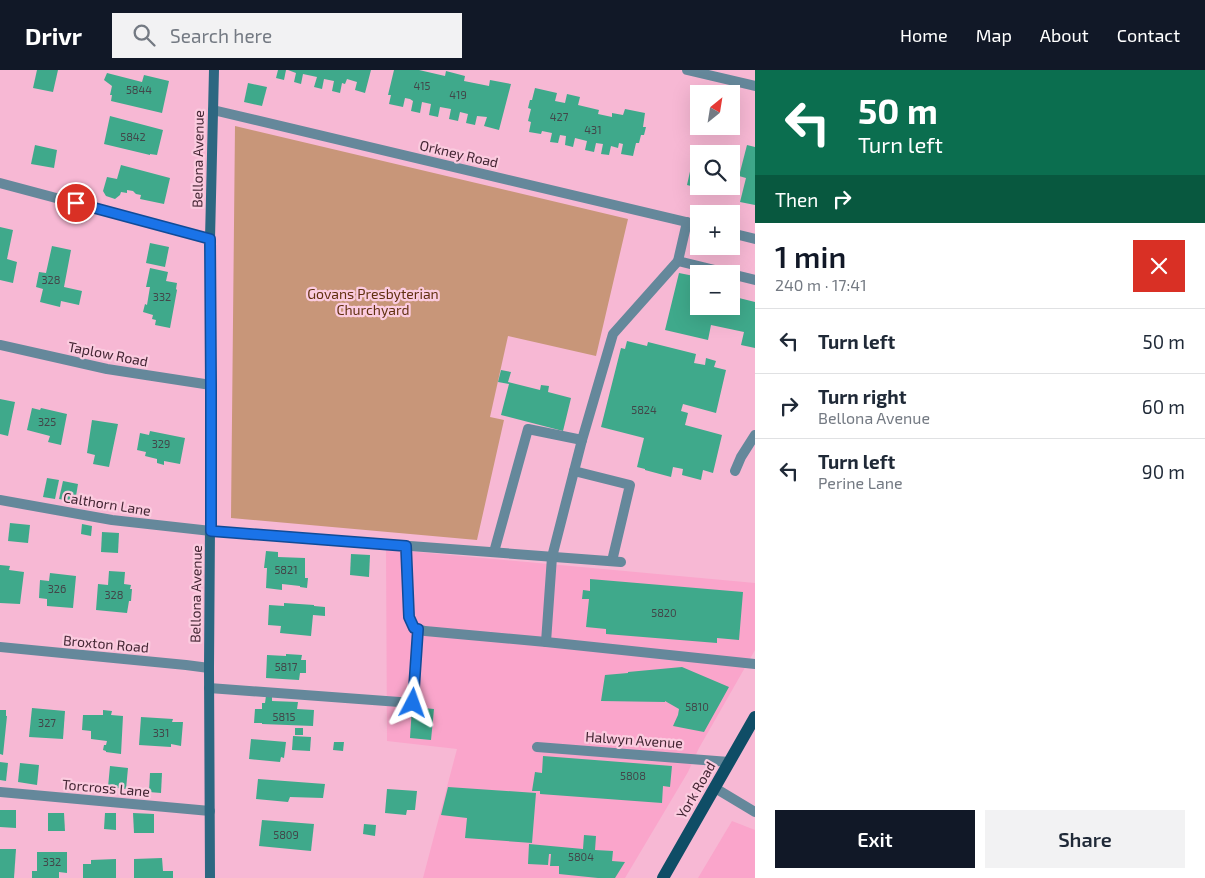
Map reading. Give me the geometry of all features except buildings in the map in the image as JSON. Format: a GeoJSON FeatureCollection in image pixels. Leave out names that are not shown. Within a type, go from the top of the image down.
{"type":"FeatureCollection","features":[{"type":"Feature","properties":{"kind":"main road","name":"York Road"},"geometry":{"type":"LineString","coordinates":[[664,878],[755,717]]}},
{"type":"Feature","properties":{"kind":"street","name":"Bellona Avenue"},"geometry":{"type":"LineString","coordinates":[[210,878],[210,239],[214,70]]}},
{"type":"Feature","properties":{"kind":"street"},"geometry":{"type":"LineString","coordinates":[[687,70],[755,86]]}},
{"type":"Feature","properties":{"kind":"street","name":"Orkney Road"},"geometry":{"type":"LineString","coordinates":[[213,110],[690,223]]}},
{"type":"Feature","properties":{"kind":"street"},"geometry":{"type":"LineString","coordinates":[[0,183],[210,239]]}},
{"type":"Feature","properties":{"kind":"street"},"geometry":{"type":"LineString","coordinates":[[546,642],[552,557],[582,440],[613,334],[678,261],[687,222]]}},
{"type":"Feature","properties":{"kind":"street"},"geometry":{"type":"LineString","coordinates":[[740,235],[755,239]]}},
{"type":"Feature","properties":{"kind":"street"},"geometry":{"type":"LineString","coordinates":[[678,261],[755,280]]}},
{"type":"Feature","properties":{"kind":"street","name":"Taplow Road"},"geometry":{"type":"LineString","coordinates":[[0,345],[107,369],[211,385]]}},
{"type":"Feature","properties":{"kind":"street"},"geometry":{"type":"LineString","coordinates":[[494,552],[528,429],[582,440]]}},
{"type":"Feature","properties":{"kind":"street"},"geometry":{"type":"LineString","coordinates":[[735,470],[755,435]]}},
{"type":"Feature","properties":{"kind":"street","name":"Calthorn Lane"},"geometry":{"type":"LineString","coordinates":[[0,500],[112,520],[211,531],[616,562],[630,485],[574,471]]}},
{"type":"Feature","properties":{"kind":"street"},"geometry":{"type":"LineString","coordinates":[[406,546],[409,617],[414,628],[425,631],[755,664]]}},
{"type":"Feature","properties":{"kind":"street"},"geometry":{"type":"LineString","coordinates":[[209,688],[413,703],[418,629]]}},
{"type":"Feature","properties":{"kind":"street","name":"Broxton Road"},"geometry":{"type":"LineString","coordinates":[[0,647],[186,664],[209,668]]}},
{"type":"Feature","properties":{"kind":"street","name":"Halwyn Avenue"},"geometry":{"type":"LineString","coordinates":[[537,747],[729,762]]}},
{"type":"Feature","properties":{"kind":"street"},"geometry":{"type":"LineString","coordinates":[[714,788],[755,812]]}},
{"type":"Feature","properties":{"kind":"street","name":"Torcross Lane"},"geometry":{"type":"LineString","coordinates":[[0,792],[210,811]]}},
{"type":"Feature","properties":{"kind":"shaded area"},"geometry":{"type":"Polygon","coordinates":[[[386,549],[755,583],[755,650],[699,748],[688,772],[625,878],[423,878],[457,749],[387,741],[386,549]]]}},
{"type":"Feature","properties":{"kind":"shaded area"},"geometry":{"type":"Polygon","coordinates":[[[732,821],[755,830],[755,878],[698,878],[732,821]]]}},
{"type":"Feature","properties":{"kind":"green space","name":"Govans Presbyterian Churchyard"},"geometry":{"type":"Polygon","coordinates":[[[235,126],[628,219],[596,356],[508,336],[490,417],[504,420],[477,540],[231,518],[235,126]]]}},
{"type":"Feature","properties":{"kind":"route"},"geometry":{"type":"LineString","coordinates":[[76,203],[210,239],[211,531],[406,546],[409,617],[414,628],[418,629],[413,703]]}}]}
